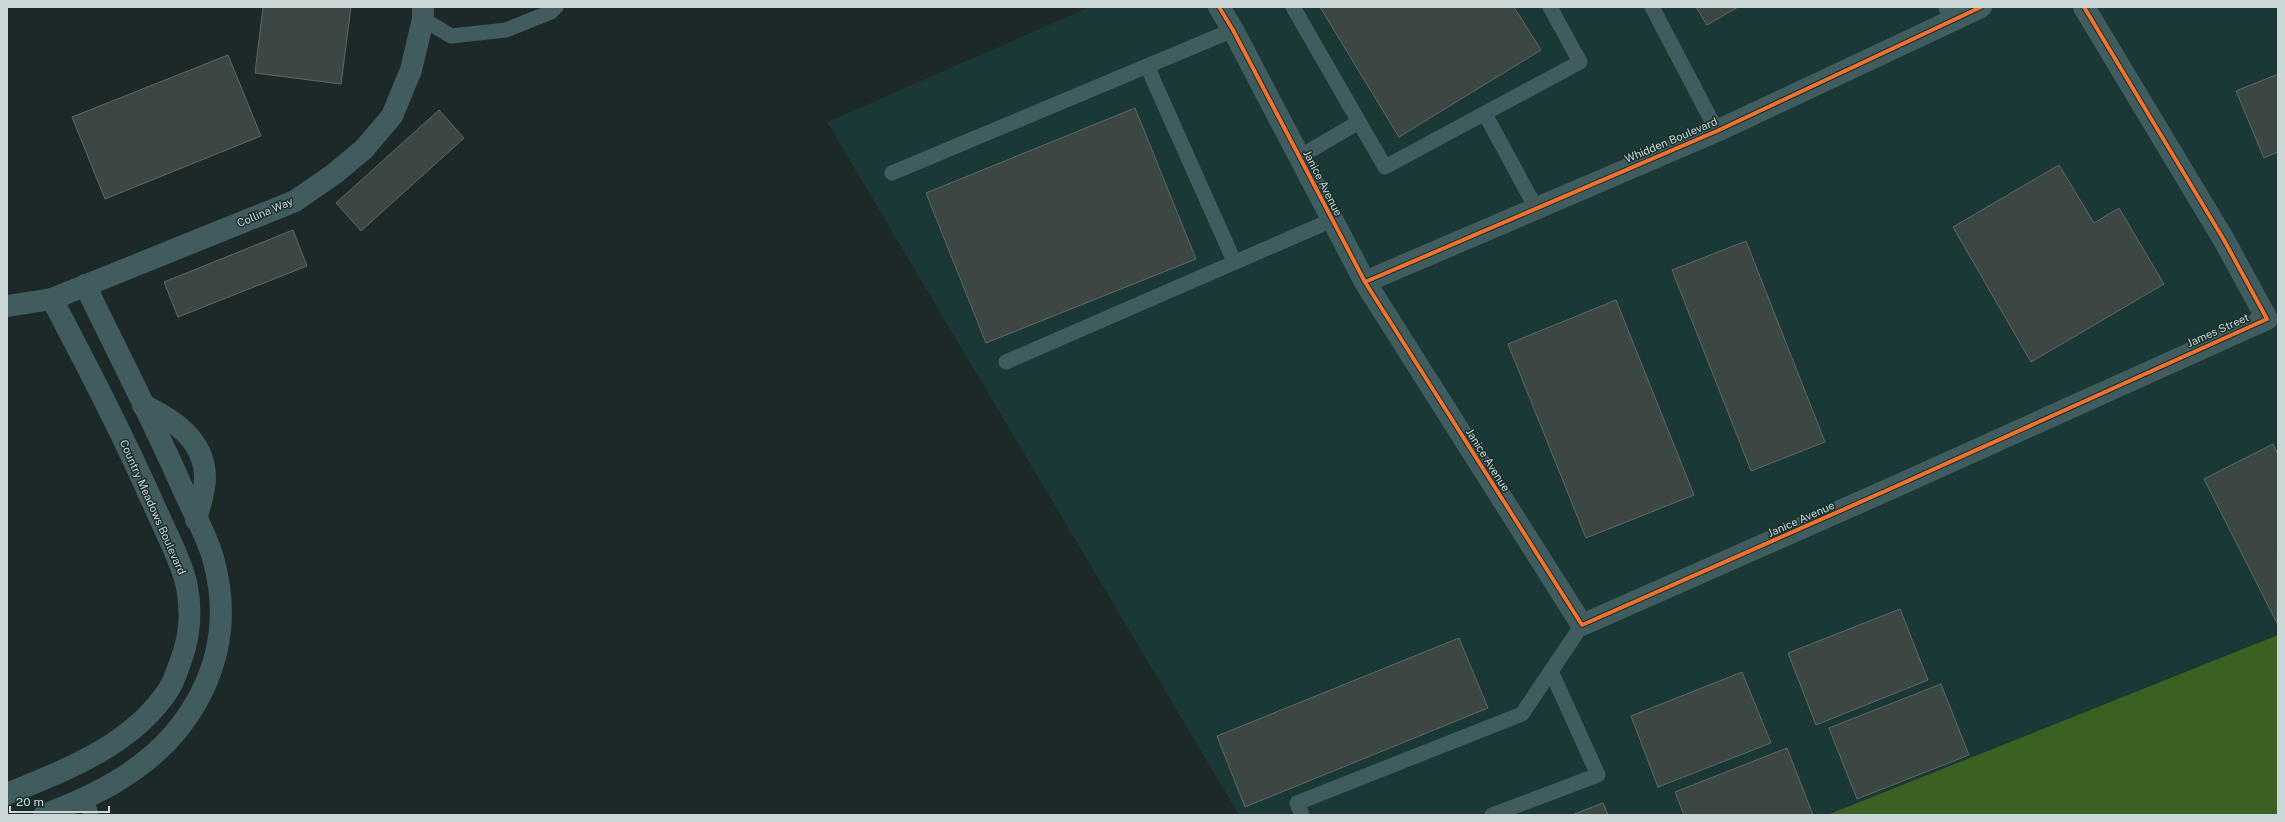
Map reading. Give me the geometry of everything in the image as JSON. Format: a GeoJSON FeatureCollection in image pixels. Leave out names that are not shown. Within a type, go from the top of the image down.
{"type":"FeatureCollection","features":[{"type":"Feature","properties":{"kind":"street","name":"Janice Avenue"},"geometry":{"type":"LineString","coordinates":[[1219,7],[1233,30],[1365,282],[1582,625],[1892,488]]}},
{"type":"Feature","properties":{"kind":"street","name":"Whidden Boulevard"},"geometry":{"type":"LineString","coordinates":[[1365,282],[1717,131],[1948,13],[1980,7]]}},
{"type":"Feature","properties":{"kind":"street","name":"James Street"},"geometry":{"type":"LineString","coordinates":[[1892,488],[2272,320],[2084,7]]}},
{"type":"Feature","properties":{"kind":"street","name":"Collina Way"},"geometry":{"type":"LineString","coordinates":[[7,306],[52,298],[295,201],[334,174],[364,149],[392,116],[411,70],[423,13]]}},
{"type":"Feature","properties":{"kind":"street"},"geometry":{"type":"LineString","coordinates":[[44,815],[89,806],[118,781],[145,761],[172,736],[197,705],[208,682],[218,649],[220,611],[218,581],[212,557],[143,405],[85,285]]}},
{"type":"Feature","properties":{"kind":"street","name":"Country Meadows Boulevard"},"geometry":{"type":"LineString","coordinates":[[7,794],[71,767],[100,752],[124,736],[149,714],[170,688],[188,642],[191,614],[187,585],[136,465],[52,298]]}},
{"type":"Feature","properties":{"kind":"street"},"geometry":{"type":"LineString","coordinates":[[101,393],[131,380]]}},
{"type":"Feature","properties":{"kind":"street"},"geometry":{"type":"LineString","coordinates":[[143,405],[159,412],[189,434],[200,454],[205,478],[196,520]]}},
{"type":"Feature","properties":{"kind":"street"},"geometry":{"type":"LineString","coordinates":[[177,671],[208,682]]}},
{"type":"Feature","properties":{"kind":"street"},"geometry":{"type":"LineString","coordinates":[[71,767],[89,806]]}},
{"type":"Feature","properties":{"kind":"lane"},"geometry":{"type":"LineString","coordinates":[[423,13],[451,36],[506,30],[551,12],[556,7]]}},
{"type":"Feature","properties":{"kind":"lane"},"geometry":{"type":"LineString","coordinates":[[1293,7],[1386,167],[1580,62],[1550,7]]}},
{"type":"Feature","properties":{"kind":"lane"},"geometry":{"type":"LineString","coordinates":[[1652,7],[1717,131]]}},
{"type":"Feature","properties":{"kind":"lane"},"geometry":{"type":"LineString","coordinates":[[892,172],[1233,30]]}},
{"type":"Feature","properties":{"kind":"lane"},"geometry":{"type":"LineString","coordinates":[[1147,66],[1234,262]]}},
{"type":"Feature","properties":{"kind":"lane"},"geometry":{"type":"LineString","coordinates":[[1485,114],[1536,208]]}},
{"type":"Feature","properties":{"kind":"lane"},"geometry":{"type":"LineString","coordinates":[[1299,157],[1359,122]]}},
{"type":"Feature","properties":{"kind":"lane"},"geometry":{"type":"LineString","coordinates":[[1006,362],[1332,220]]}},
{"type":"Feature","properties":{"kind":"lane"},"geometry":{"type":"LineString","coordinates":[[1302,815],[1297,803],[1522,714],[1582,625]]}},
{"type":"Feature","properties":{"kind":"lane"},"geometry":{"type":"LineString","coordinates":[[1492,815],[1598,775],[1550,671]]}},
{"type":"Feature","properties":{"kind":"shaded area"},"geometry":{"type":"Polygon","coordinates":[[[1090,7],[2278,7],[2278,635],[1827,815],[1239,815],[827,122],[1090,7]]]}},
{"type":"Feature","properties":{"kind":"green space"},"geometry":{"type":"Polygon","coordinates":[[[2278,635],[2278,815],[1827,815],[2278,635]]]}},
{"type":"Feature","properties":{"kind":"building"},"geometry":{"type":"Polygon","coordinates":[[[263,7],[351,7],[341,84],[255,73],[263,7]]]}},
{"type":"Feature","properties":{"kind":"building"},"geometry":{"type":"Polygon","coordinates":[[[1320,7],[1514,7],[1541,50],[1399,137],[1320,7]]]}},
{"type":"Feature","properties":{"kind":"building"},"geometry":{"type":"Polygon","coordinates":[[[1696,7],[1738,7],[1707,25],[1696,7]]]}},
{"type":"Feature","properties":{"kind":"building"},"geometry":{"type":"Polygon","coordinates":[[[228,55],[261,136],[105,199],[72,117],[228,55]]]}},
{"type":"Feature","properties":{"kind":"building"},"geometry":{"type":"Polygon","coordinates":[[[2278,74],[2278,152],[2264,158],[2236,91],[2278,74]]]}},
{"type":"Feature","properties":{"kind":"building"},"geometry":{"type":"Polygon","coordinates":[[[1135,108],[1196,259],[986,343],[926,193],[1135,108]]]}},
{"type":"Feature","properties":{"kind":"building"},"geometry":{"type":"Polygon","coordinates":[[[439,110],[464,138],[361,231],[336,203],[439,110]]]}},
{"type":"Feature","properties":{"kind":"building"},"geometry":{"type":"Polygon","coordinates":[[[2059,165],[2094,223],[2119,208],[2164,284],[2031,362],[1953,227],[2059,165]]]}},
{"type":"Feature","properties":{"kind":"building"},"geometry":{"type":"Polygon","coordinates":[[[293,230],[307,266],[178,317],[164,282],[293,230]]]}},
{"type":"Feature","properties":{"kind":"building"},"geometry":{"type":"Polygon","coordinates":[[[1746,241],[1825,442],[1751,471],[1672,270],[1746,241]]]}},
{"type":"Feature","properties":{"kind":"building"},"geometry":{"type":"Polygon","coordinates":[[[1616,300],[1694,495],[1586,538],[1508,344],[1616,300]]]}},
{"type":"Feature","properties":{"kind":"building"},"geometry":{"type":"Polygon","coordinates":[[[2273,444],[2278,454],[2277,623],[2204,479],[2273,444]]]}},
{"type":"Feature","properties":{"kind":"building"},"geometry":{"type":"Polygon","coordinates":[[[1900,609],[1928,680],[1816,725],[1788,653],[1900,609]]]}},
{"type":"Feature","properties":{"kind":"building"},"geometry":{"type":"Polygon","coordinates":[[[1459,638],[1488,708],[1245,807],[1217,736],[1459,638]]]}},
{"type":"Feature","properties":{"kind":"building"},"geometry":{"type":"Polygon","coordinates":[[[1742,672],[1771,743],[1658,787],[1631,716],[1742,672]]]}},
{"type":"Feature","properties":{"kind":"building"},"geometry":{"type":"Polygon","coordinates":[[[1941,684],[1969,755],[1857,799],[1829,728],[1941,684]]]}},
{"type":"Feature","properties":{"kind":"building"},"geometry":{"type":"Polygon","coordinates":[[[1787,748],[1813,815],[1684,815],[1675,792],[1787,748]]]}},
{"type":"Feature","properties":{"kind":"building"},"geometry":{"type":"Polygon","coordinates":[[[1603,803],[1608,815],[1572,815],[1603,803]]]}},
{"type":"Feature","properties":{"kind":"cycle path"},"geometry":{"type":"LineString","coordinates":[[1219,7],[1233,30],[1365,282],[1582,625],[1892,488],[2267,319],[2224,240],[2084,7]]}},
{"type":"Feature","properties":{"kind":"cycle path"},"geometry":{"type":"LineString","coordinates":[[1365,282],[1717,131],[1981,7]]}}]}
